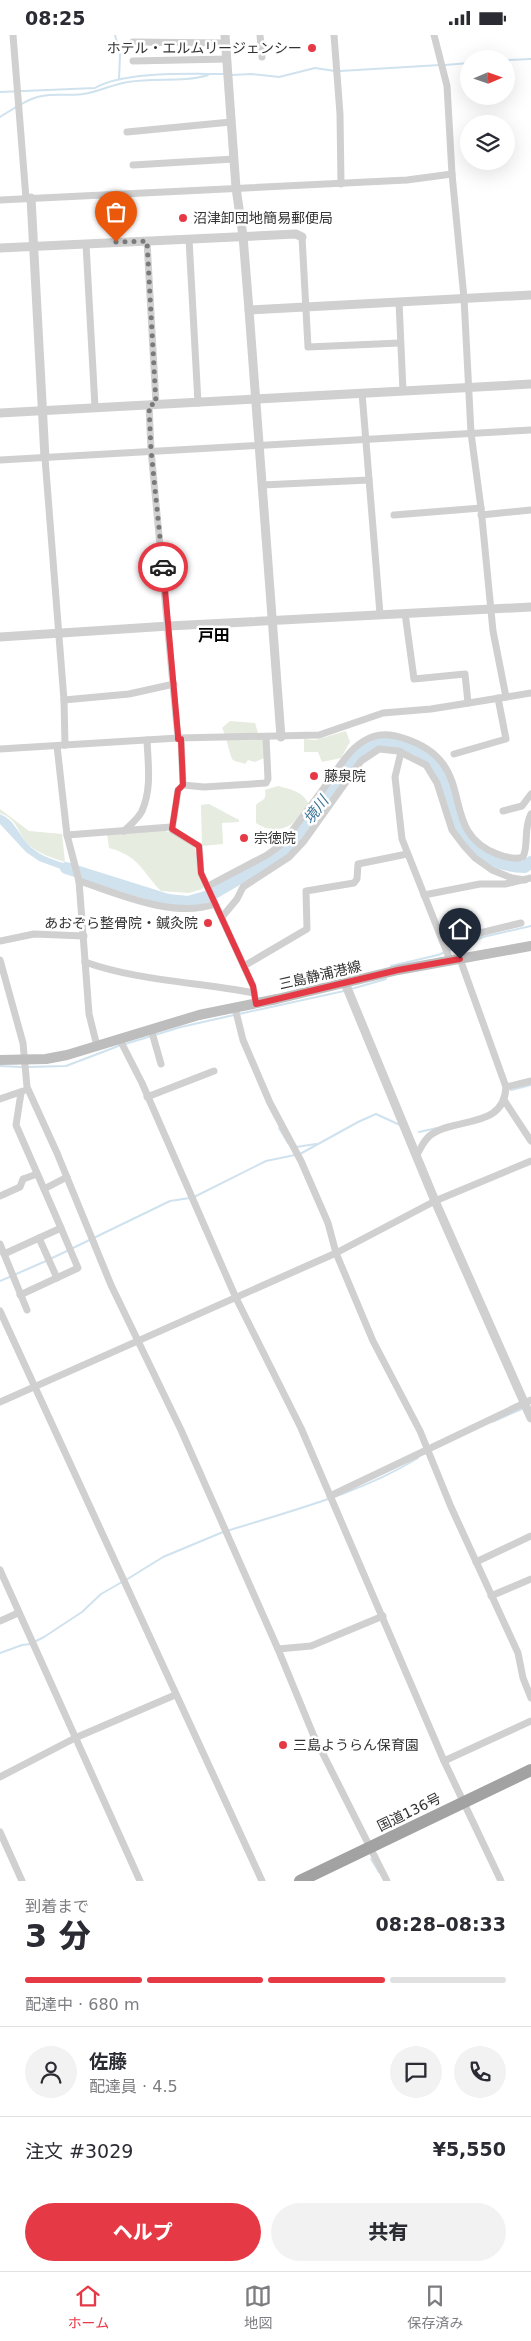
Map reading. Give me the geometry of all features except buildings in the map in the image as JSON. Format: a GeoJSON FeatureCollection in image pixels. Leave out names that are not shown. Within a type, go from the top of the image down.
{"type":"FeatureCollection","features":[{"type":"Feature","properties":{"kind":"highway","name":"国道136号"},"geometry":{"type":"LineString","coordinates":[[300,1881],[372,1850],[465,1805],[531,1769]]}},
{"type":"Feature","properties":{"kind":"highway","name":"国道136号"},"geometry":{"type":"LineString","coordinates":[[465,1805],[531,1777]]}},
{"type":"Feature","properties":{"kind":"highway","name":"国道136号"},"geometry":{"type":"LineString","coordinates":[[315,1881],[372,1850]]}},
{"type":"Feature","properties":{"kind":"main road","name":"三島静浦港線"},"geometry":{"type":"LineString","coordinates":[[0,1060],[26,1061],[46,1059],[97,1046],[151,1029],[236,1008],[347,988],[455,959],[531,946]]}},
{"type":"Feature","properties":{"kind":"street"},"geometry":{"type":"LineString","coordinates":[[13,35],[33,246],[41,410],[64,700],[61,746],[67,835],[78,880],[89,1014],[97,1046]]}},
{"type":"Feature","properties":{"kind":"street"},"geometry":{"type":"LineString","coordinates":[[260,35],[262,57]]}},
{"type":"Feature","properties":{"kind":"street"},"geometry":{"type":"LineString","coordinates":[[334,35],[338,66],[341,184]]}},
{"type":"Feature","properties":{"kind":"street"},"geometry":{"type":"LineString","coordinates":[[434,35],[447,86],[452,174],[464,298],[471,433],[506,739],[454,754]]}},
{"type":"Feature","properties":{"kind":"street"},"geometry":{"type":"LineString","coordinates":[[133,42],[225,39],[236,188],[243,236],[249,310],[281,737]]}},
{"type":"Feature","properties":{"kind":"street"},"geometry":{"type":"LineString","coordinates":[[133,61],[227,59]]}},
{"type":"Feature","properties":{"kind":"street"},"geometry":{"type":"LineString","coordinates":[[126,133],[231,122]]}},
{"type":"Feature","properties":{"kind":"street"},"geometry":{"type":"LineString","coordinates":[[133,165],[234,159]]}},
{"type":"Feature","properties":{"kind":"street"},"geometry":{"type":"LineString","coordinates":[[0,200],[341,184],[407,180],[452,174]]}},
{"type":"Feature","properties":{"kind":"street"},"geometry":{"type":"LineString","coordinates":[[0,248],[296,234],[302,237],[308,347],[400,343]]}},
{"type":"Feature","properties":{"kind":"street"},"geometry":{"type":"LineString","coordinates":[[189,239],[198,403]]}},
{"type":"Feature","properties":{"kind":"street"},"geometry":{"type":"LineString","coordinates":[[147,241],[152,404],[151,450],[183,785],[178,790],[171,827],[175,833],[199,846],[200,869],[244,966],[256,1004]]}},
{"type":"Feature","properties":{"kind":"street"},"geometry":{"type":"LineString","coordinates":[[86,244],[95,407]]}},
{"type":"Feature","properties":{"kind":"street"},"geometry":{"type":"LineString","coordinates":[[249,310],[531,295]]}},
{"type":"Feature","properties":{"kind":"street"},"geometry":{"type":"LineString","coordinates":[[399,302],[403,391]]}},
{"type":"Feature","properties":{"kind":"street"},"geometry":{"type":"LineString","coordinates":[[0,413],[531,384]]}},
{"type":"Feature","properties":{"kind":"street"},"geometry":{"type":"LineString","coordinates":[[362,393],[380,614]]}},
{"type":"Feature","properties":{"kind":"street"},"geometry":{"type":"LineString","coordinates":[[0,460],[531,430]]}},
{"type":"Feature","properties":{"kind":"street"},"geometry":{"type":"LineString","coordinates":[[262,485],[369,479]]}},
{"type":"Feature","properties":{"kind":"street"},"geometry":{"type":"LineString","coordinates":[[394,515],[531,510]]}},
{"type":"Feature","properties":{"kind":"street"},"geometry":{"type":"LineString","coordinates":[[0,637],[380,614],[531,607]]}},
{"type":"Feature","properties":{"kind":"street"},"geometry":{"type":"LineString","coordinates":[[405,613],[414,679],[465,674],[468,703]]}},
{"type":"Feature","properties":{"kind":"street"},"geometry":{"type":"LineString","coordinates":[[64,700],[129,693],[174,684]]}},
{"type":"Feature","properties":{"kind":"street"},"geometry":{"type":"LineString","coordinates":[[0,749],[147,740],[319,735],[383,713],[431,709],[531,693]]}},
{"type":"Feature","properties":{"kind":"street"},"geometry":{"type":"LineString","coordinates":[[208,888],[239,872],[282,844],[355,746],[376,734],[398,736],[424,746],[435,754],[445,766],[463,821],[469,833],[485,848],[509,857],[523,857],[526,847],[525,831],[531,814]]}},
{"type":"Feature","properties":{"kind":"street"},"geometry":{"type":"LineString","coordinates":[[183,785],[204,787],[266,783],[268,779],[266,737]]}},
{"type":"Feature","properties":{"kind":"street"},"geometry":{"type":"LineString","coordinates":[[124,831],[138,816],[145,802],[149,776],[147,740]]}},
{"type":"Feature","properties":{"kind":"street"},"geometry":{"type":"LineString","coordinates":[[222,917],[237,899],[243,886],[289,857],[304,841],[361,761],[371,753],[388,749],[401,752],[426,765],[433,774],[452,830],[475,858],[492,870],[512,878],[528,879]]}},
{"type":"Feature","properties":{"kind":"street"},"geometry":{"type":"LineString","coordinates":[[401,752],[396,784],[402,839],[443,942],[455,959],[506,1087],[504,1101],[498,1109],[485,1117],[431,1134],[423,1141],[416,1156]]}},
{"type":"Feature","properties":{"kind":"street"},"geometry":{"type":"LineString","coordinates":[[503,811],[522,806],[531,794]]}},
{"type":"Feature","properties":{"kind":"street"},"geometry":{"type":"LineString","coordinates":[[67,835],[171,827]]}},
{"type":"Feature","properties":{"kind":"street"},"geometry":{"type":"LineString","coordinates":[[244,966],[273,951],[284,941],[306,930],[308,927],[306,891],[354,883],[357,879],[358,864],[407,854]]}},
{"type":"Feature","properties":{"kind":"street"},"geometry":{"type":"LineString","coordinates":[[239,872],[243,886]]}},
{"type":"Feature","properties":{"kind":"street"},"geometry":{"type":"LineString","coordinates":[[424,895],[488,883],[506,884],[528,879]]}},
{"type":"Feature","properties":{"kind":"street"},"geometry":{"type":"LineString","coordinates":[[78,880],[174,909],[194,909],[215,902]]}},
{"type":"Feature","properties":{"kind":"street"},"geometry":{"type":"LineString","coordinates":[[443,942],[521,923]]}},
{"type":"Feature","properties":{"kind":"street"},"geometry":{"type":"LineString","coordinates":[[0,941],[34,934],[84,936]]}},
{"type":"Feature","properties":{"kind":"street"},"geometry":{"type":"LineString","coordinates":[[0,960],[20,1029],[26,1061],[27,1087],[67,1177],[111,1285],[181,1431],[278,1649],[313,1734],[387,1881]]}},
{"type":"Feature","properties":{"kind":"street"},"geometry":{"type":"LineString","coordinates":[[85,962],[115,972],[145,978],[167,979],[254,993]]}},
{"type":"Feature","properties":{"kind":"street"},"geometry":{"type":"LineString","coordinates":[[347,988],[435,1201],[527,1404],[531,1418]]}},
{"type":"Feature","properties":{"kind":"street"},"geometry":{"type":"LineString","coordinates":[[236,1008],[243,1040],[270,1103],[301,1161],[321,1205],[336,1253],[373,1341],[420,1431],[491,1596],[518,1653],[523,1678],[531,1698]]}},
{"type":"Feature","properties":{"kind":"street"},"geometry":{"type":"LineString","coordinates":[[151,1029],[161,1064]]}},
{"type":"Feature","properties":{"kind":"street"},"geometry":{"type":"LineString","coordinates":[[119,1038],[236,1298],[301,1428],[444,1761],[501,1881]]}},
{"type":"Feature","properties":{"kind":"street"},"geometry":{"type":"LineString","coordinates":[[147,1097],[214,1071]]}},
{"type":"Feature","properties":{"kind":"street"},"geometry":{"type":"LineString","coordinates":[[506,1087],[531,1081]]}},
{"type":"Feature","properties":{"kind":"street"},"geometry":{"type":"LineString","coordinates":[[0,1099],[21,1093],[27,1087]]}},
{"type":"Feature","properties":{"kind":"street"},"geometry":{"type":"LineString","coordinates":[[20,1295],[78,1268],[16,1125],[16,1112],[21,1093]]}},
{"type":"Feature","properties":{"kind":"street"},"geometry":{"type":"LineString","coordinates":[[504,1101],[531,1141]]}},
{"type":"Feature","properties":{"kind":"street"},"geometry":{"type":"LineString","coordinates":[[0,1402],[336,1253],[435,1201],[531,1161]]}},
{"type":"Feature","properties":{"kind":"street"},"geometry":{"type":"LineString","coordinates":[[0,1196],[20,1187],[23,1179],[37,1174]]}},
{"type":"Feature","properties":{"kind":"street"},"geometry":{"type":"LineString","coordinates":[[44,1189],[67,1177]]}},
{"type":"Feature","properties":{"kind":"street"},"geometry":{"type":"LineString","coordinates":[[4,1254],[61,1228]]}},
{"type":"Feature","properties":{"kind":"street"},"geometry":{"type":"LineString","coordinates":[[39,1238],[57,1278]]}},
{"type":"Feature","properties":{"kind":"street"},"geometry":{"type":"LineString","coordinates":[[0,1244],[27,1310]]}},
{"type":"Feature","properties":{"kind":"street"},"geometry":{"type":"LineString","coordinates":[[0,1311],[262,1881]]}},
{"type":"Feature","properties":{"kind":"street"},"geometry":{"type":"LineString","coordinates":[[330,1496],[527,1404]]}},
{"type":"Feature","properties":{"kind":"street"},"geometry":{"type":"LineString","coordinates":[[476,1562],[531,1536]]}},
{"type":"Feature","properties":{"kind":"street"},"geometry":{"type":"LineString","coordinates":[[0,1570],[140,1881]]}},
{"type":"Feature","properties":{"kind":"street"},"geometry":{"type":"LineString","coordinates":[[491,1596],[531,1579]]}},
{"type":"Feature","properties":{"kind":"street"},"geometry":{"type":"LineString","coordinates":[[0,1621],[18,1613]]}},
{"type":"Feature","properties":{"kind":"street"},"geometry":{"type":"LineString","coordinates":[[278,1649],[311,1646],[382,1616]]}},
{"type":"Feature","properties":{"kind":"street"},"geometry":{"type":"LineString","coordinates":[[0,1777],[75,1738],[175,1695]]}},
{"type":"Feature","properties":{"kind":"street"},"geometry":{"type":"LineString","coordinates":[[444,1761],[531,1721]]}},
{"type":"Feature","properties":{"kind":"street"},"geometry":{"type":"LineString","coordinates":[[0,1832],[22,1881]]}},
{"type":"Feature","properties":{"kind":"shaded area"},"geometry":{"type":"Polygon","coordinates":[[[230,721],[255,723],[258,733],[264,740],[264,758],[255,762],[248,760],[245,764],[233,760],[222,728],[230,721]]]}},
{"type":"Feature","properties":{"kind":"shaded area"},"geometry":{"type":"Polygon","coordinates":[[[346,731],[350,742],[341,758],[322,762],[318,752],[304,752],[304,739],[315,740],[346,731]]]}},
{"type":"Feature","properties":{"kind":"shaded area"},"geometry":{"type":"Polygon","coordinates":[[[278,786],[300,794],[309,804],[295,822],[284,828],[273,829],[261,826],[256,823],[256,805],[265,798],[265,790],[278,786]]]}},
{"type":"Feature","properties":{"kind":"shaded area"},"geometry":{"type":"Polygon","coordinates":[[[209,804],[239,820],[239,822],[222,823],[223,844],[202,846],[201,805],[209,804]]]}},
{"type":"Feature","properties":{"kind":"shaded area"},"geometry":{"type":"Polygon","coordinates":[[[0,809],[29,831],[62,834],[65,862],[42,853],[29,845],[11,819],[0,813],[0,809]]]}},
{"type":"Feature","properties":{"kind":"shaded area"},"geometry":{"type":"Polygon","coordinates":[[[164,830],[194,845],[204,886],[202,889],[189,893],[161,891],[139,865],[127,855],[109,848],[107,833],[164,830]]]}},
{"type":"Feature","properties":{"kind":"water"},"geometry":{"type":"Polygon","coordinates":[[[0,814],[12,823],[26,842],[36,851],[48,858],[75,866],[77,875],[39,861],[26,852],[0,824],[0,814]]]}},
{"type":"Feature","properties":{"kind":"waterway"},"geometry":{"type":"LineString","coordinates":[[115,35],[120,55],[119,79]]}},
{"type":"Feature","properties":{"kind":"waterway"},"geometry":{"type":"LineString","coordinates":[[515,60],[531,59]]}},
{"type":"Feature","properties":{"kind":"waterway"},"geometry":{"type":"LineString","coordinates":[[445,65],[460,64]]}},
{"type":"Feature","properties":{"kind":"waterway"},"geometry":{"type":"LineString","coordinates":[[340,71],[440,65]]}},
{"type":"Feature","properties":{"kind":"waterway"},"geometry":{"type":"LineString","coordinates":[[231,75],[252,74],[279,77],[315,68],[335,71]]}},
{"type":"Feature","properties":{"kind":"waterway"},"geometry":{"type":"LineString","coordinates":[[0,92],[95,88],[107,83],[139,76],[224,74]]}},
{"type":"Feature","properties":{"kind":"waterway"},"geometry":{"type":"LineString","coordinates":[[20,105],[36,97],[83,94],[128,82],[189,79],[208,75]]}},
{"type":"Feature","properties":{"kind":"waterway"},"geometry":{"type":"LineString","coordinates":[[0,117],[16,107]]}},
{"type":"Feature","properties":{"kind":"waterway","name":"境川"},"geometry":{"type":"LineString","coordinates":[[66,868],[168,900],[188,902],[209,896],[284,852],[361,750],[383,743],[406,745],[427,756],[435,764],[443,778],[457,823],[470,844],[478,852],[499,863],[511,866],[525,867],[531,862]]}},
{"type":"Feature","properties":{"kind":"waterway"},"geometry":{"type":"LineString","coordinates":[[391,966],[438,955],[483,937],[531,926]]}},
{"type":"Feature","properties":{"kind":"waterway"},"geometry":{"type":"LineString","coordinates":[[351,989],[386,979]]}},
{"type":"Feature","properties":{"kind":"waterway"},"geometry":{"type":"LineString","coordinates":[[239,1014],[344,991]]}},
{"type":"Feature","properties":{"kind":"waterway"},"geometry":{"type":"LineString","coordinates":[[125,1044],[181,1027],[234,1015]]}},
{"type":"Feature","properties":{"kind":"waterway"},"geometry":{"type":"LineString","coordinates":[[27,1067],[66,1066],[121,1045]]}},
{"type":"Feature","properties":{"kind":"waterway"},"geometry":{"type":"LineString","coordinates":[[0,1066],[22,1067]]}},
{"type":"Feature","properties":{"kind":"waterway"},"geometry":{"type":"LineString","coordinates":[[511,1090],[531,1085]]}},
{"type":"Feature","properties":{"kind":"waterway"},"geometry":{"type":"LineString","coordinates":[[300,1154],[376,1114],[400,1125]]}},
{"type":"Feature","properties":{"kind":"waterway"},"geometry":{"type":"LineString","coordinates":[[279,1128],[288,1143]]}},
{"type":"Feature","properties":{"kind":"waterway"},"geometry":{"type":"LineString","coordinates":[[419,1132],[437,1128]]}},
{"type":"Feature","properties":{"kind":"waterway"},"geometry":{"type":"LineString","coordinates":[[296,1147],[316,1144]]}},
{"type":"Feature","properties":{"kind":"waterway"},"geometry":{"type":"LineString","coordinates":[[194,1197],[266,1161],[295,1155]]}},
{"type":"Feature","properties":{"kind":"waterway"},"geometry":{"type":"LineString","coordinates":[[73,1248],[170,1201],[190,1198]]}},
{"type":"Feature","properties":{"kind":"waterway"},"geometry":{"type":"LineString","coordinates":[[50,1259],[69,1250]]}},
{"type":"Feature","properties":{"kind":"waterway"},"geometry":{"type":"LineString","coordinates":[[0,1281],[46,1261]]}},
{"type":"Feature","properties":{"kind":"waterway"},"geometry":{"type":"LineString","coordinates":[[492,1422],[524,1408]]}},
{"type":"Feature","properties":{"kind":"waterway"},"geometry":{"type":"LineString","coordinates":[[227,1531],[325,1500],[373,1482],[418,1458]]}},
{"type":"Feature","properties":{"kind":"waterway"},"geometry":{"type":"LineString","coordinates":[[126,1580],[163,1557],[223,1532]]}},
{"type":"Feature","properties":{"kind":"waterway"},"geometry":{"type":"LineString","coordinates":[[0,1653],[30,1644],[44,1637],[82,1612],[101,1594],[122,1582]]}},
{"type":"Feature","properties":{"kind":"waterway"},"geometry":{"type":"LineString","coordinates":[[371,1859],[379,1872]]}},
{"type":"Feature","properties":{"kind":"way so far"},"geometry":{"type":"LineString","coordinates":[[116,242],[147,241],[156,404],[149,405],[151,450],[163,567]]}},
{"type":"Feature","properties":{"kind":"place","name":"ホテル・エルムリージェンシー"},"geometry":{"type":"Point","coordinates":[312,48]}},
{"type":"Feature","properties":{"kind":"place","name":"沼津卸団地簡易郵便局"},"geometry":{"type":"Point","coordinates":[183,218]}},
{"type":"Feature","properties":{"kind":"place","name":"藤泉院"},"geometry":{"type":"Point","coordinates":[314,776]}},
{"type":"Feature","properties":{"kind":"place","name":"宗徳院"},"geometry":{"type":"Point","coordinates":[244,838]}},
{"type":"Feature","properties":{"kind":"place","name":"あおぞら整骨院・鍼灸院"},"geometry":{"type":"Point","coordinates":[208,923]}},
{"type":"Feature","properties":{"kind":"place","name":"三島ようらん保育園"},"geometry":{"type":"Point","coordinates":[283,1745]}},
{"type":"Feature","properties":{"kind":"district","name":"戸田"},"geometry":{"type":"Point","coordinates":[214,635]}},
{"type":"Feature","properties":{"kind":"route"},"geometry":{"type":"LineString","coordinates":[[163,567],[178,739],[181,739],[183,785],[178,790],[171,827],[180,837],[199,846],[201,873],[253,986],[256,1004],[398,970],[460,959]]}}]}
